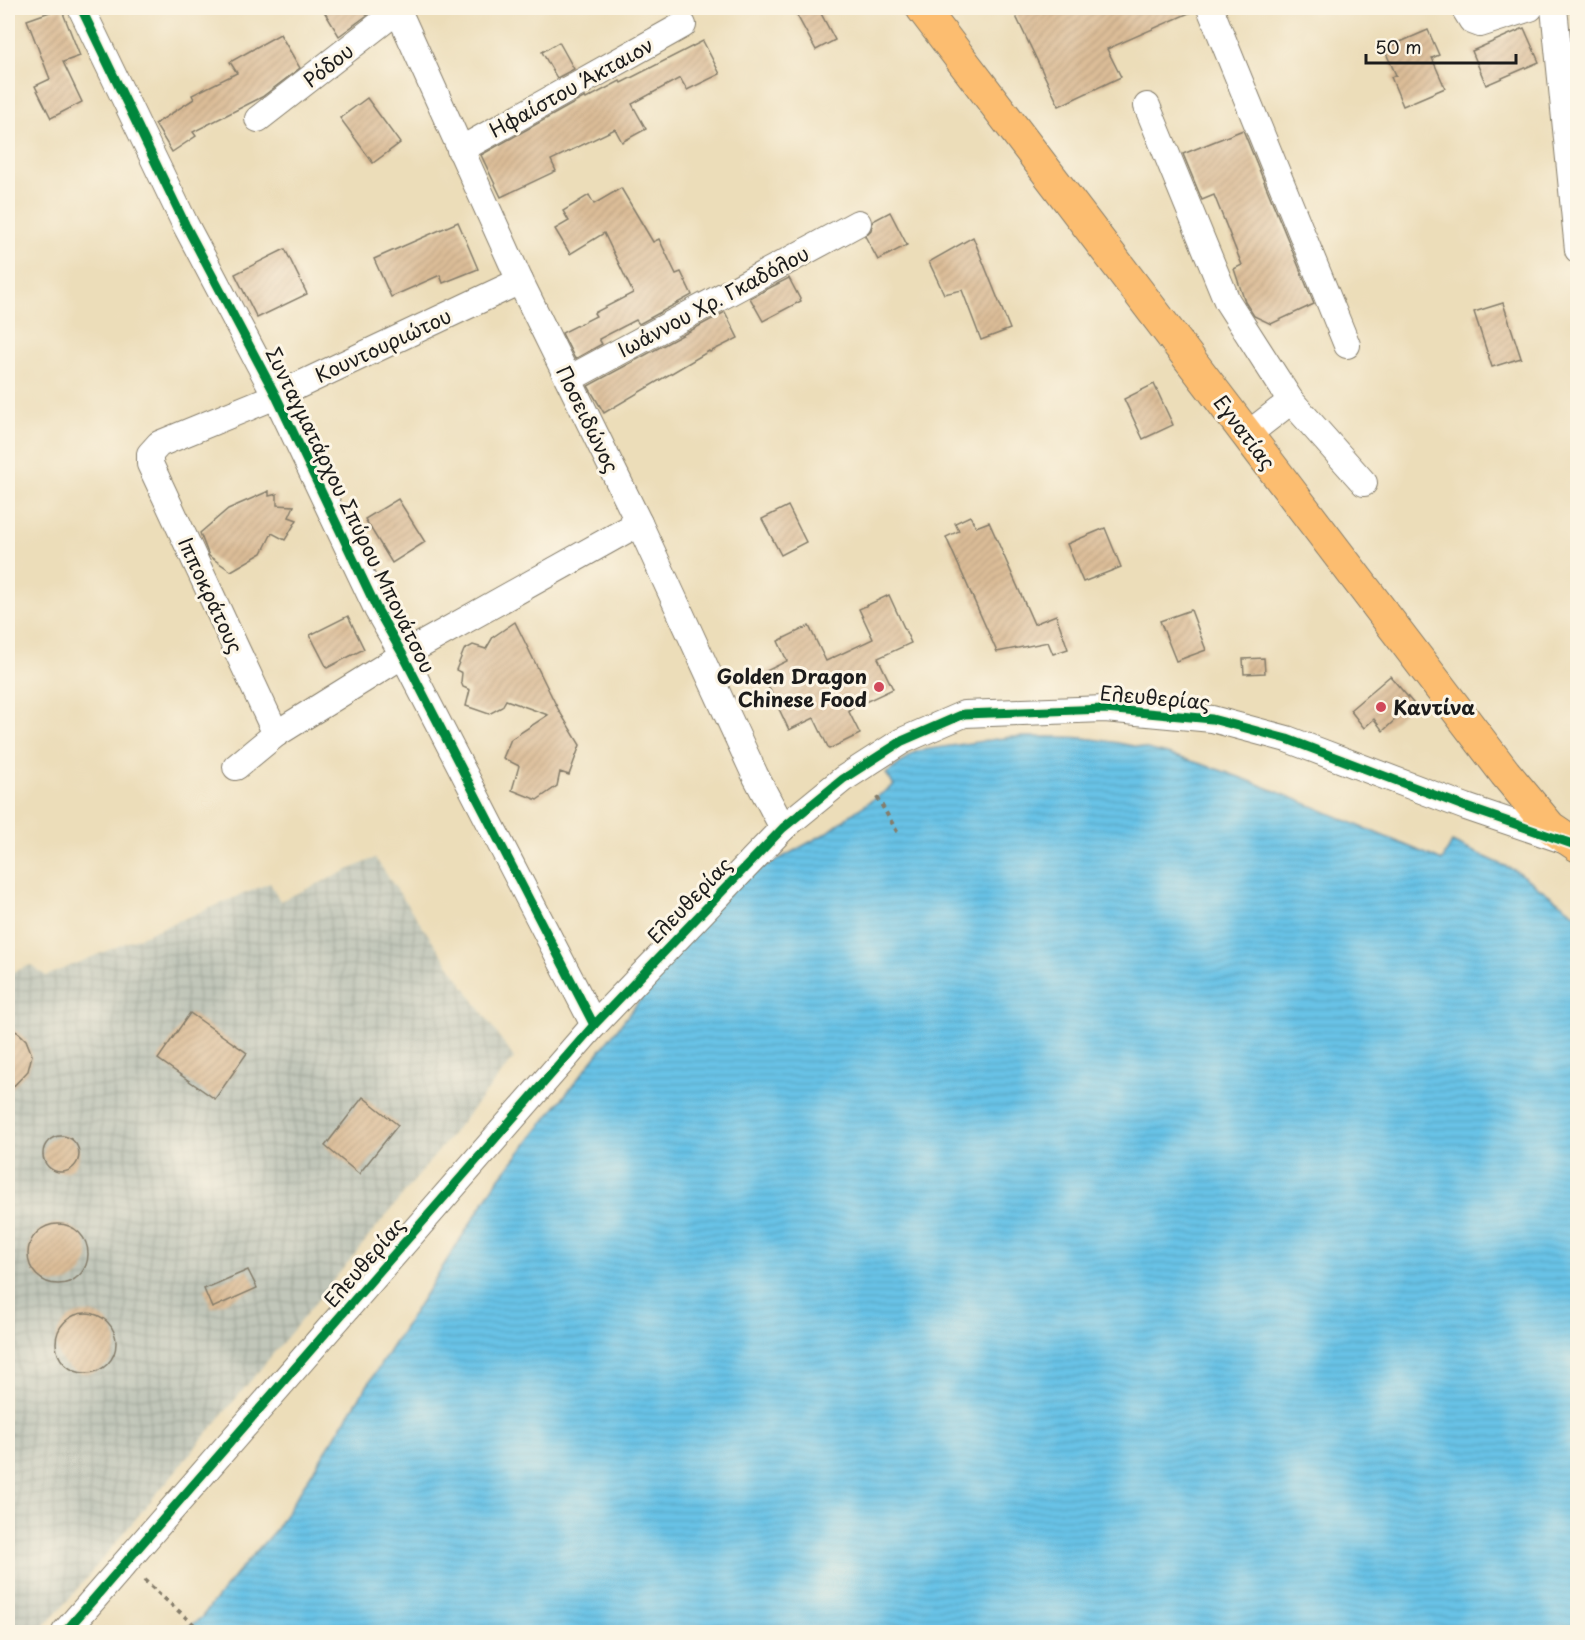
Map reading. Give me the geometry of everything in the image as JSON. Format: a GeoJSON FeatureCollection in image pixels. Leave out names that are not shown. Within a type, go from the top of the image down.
{"type":"FeatureCollection","features":[{"type":"Feature","properties":{"kind":"main road","name":"Εγνατίας"},"geometry":{"type":"LineString","coordinates":[[922,8],[1505,773],[1551,827],[1575,845]]}},
{"type":"Feature","properties":{"kind":"street","name":"Συνταγματάρχου Σπύρου Μπονάτσου"},"geometry":{"type":"LineString","coordinates":[[81,8],[185,224],[276,396],[377,609],[594,1025]]}},
{"type":"Feature","properties":{"kind":"street"},"geometry":{"type":"LineString","coordinates":[[1210,8],[1347,345]]}},
{"type":"Feature","properties":{"kind":"street"},"geometry":{"type":"LineString","coordinates":[[1464,8],[1472,21],[1480,24],[1530,8]]}},
{"type":"Feature","properties":{"kind":"street"},"geometry":{"type":"LineString","coordinates":[[1554,8],[1578,250]]}},
{"type":"Feature","properties":{"kind":"street","name":"Ρόδου"},"geometry":{"type":"LineString","coordinates":[[258,119],[397,9]]}},
{"type":"Feature","properties":{"kind":"street","name":"Ποσειδώνος"},"geometry":{"type":"LineString","coordinates":[[397,9],[520,280],[639,523],[754,775],[783,828]]}},
{"type":"Feature","properties":{"kind":"street","name":"Ηφαίστου Άκταιον"},"geometry":{"type":"LineString","coordinates":[[460,150],[682,25]]}},
{"type":"Feature","properties":{"kind":"street"},"geometry":{"type":"LineString","coordinates":[[1148,106],[1227,301],[1290,401],[1364,483]]}},
{"type":"Feature","properties":{"kind":"street","name":"Ιωάννου Χρ. Γκαδόλου"},"geometry":{"type":"LineString","coordinates":[[569,379],[858,223]]}},
{"type":"Feature","properties":{"kind":"street","name":"Κουντουριώτου"},"geometry":{"type":"LineString","coordinates":[[150,454],[159,444],[276,396],[520,280]]}},
{"type":"Feature","properties":{"kind":"street"},"geometry":{"type":"LineString","coordinates":[[1247,435],[1290,401]]}},
{"type":"Feature","properties":{"kind":"street","name":"Ιπποκράτους"},"geometry":{"type":"LineString","coordinates":[[150,454],[150,464],[276,735]]}},
{"type":"Feature","properties":{"kind":"street"},"geometry":{"type":"LineString","coordinates":[[236,767],[276,735],[403,655],[639,523]]}},
{"type":"Feature","properties":{"kind":"street","name":"Ελευθερίας"},"geometry":{"type":"LineString","coordinates":[[64,1632],[594,1025],[783,828],[843,779],[902,741],[964,714],[1105,709],[1212,718],[1287,739],[1466,807],[1575,845]]}},
{"type":"Feature","properties":{"kind":"path"},"geometry":{"type":"LineString","coordinates":[[877,797],[899,835]]}},
{"type":"Feature","properties":{"kind":"path"},"geometry":{"type":"LineString","coordinates":[[144,1580],[202,1632]]}},
{"type":"Feature","properties":{"kind":"shaded area"},"geometry":{"type":"Polygon","coordinates":[[[375,858],[514,1058],[298,1324],[69,1599],[39,1632],[8,1632],[8,974],[31,965],[46,976],[270,883],[280,901],[375,858]]]}},
{"type":"Feature","properties":{"kind":"water"},"geometry":{"type":"Polygon","coordinates":[[[1010,737],[1084,738],[1118,743],[1184,759],[1282,793],[1442,861],[1452,842],[1516,871],[1577,915],[1577,1632],[180,1632],[201,1618],[276,1529],[498,1180],[692,934],[740,881],[828,832],[894,785],[886,774],[917,751],[1010,737]]]}},
{"type":"Feature","properties":{"kind":"building"},"geometry":{"type":"Polygon","coordinates":[[[61,8],[80,56],[63,62],[82,102],[51,118],[35,86],[50,79],[27,20],[61,8]]]}},
{"type":"Feature","properties":{"kind":"building"},"geometry":{"type":"Polygon","coordinates":[[[322,8],[377,8],[339,36],[322,8]]]}},
{"type":"Feature","properties":{"kind":"building"},"geometry":{"type":"Polygon","coordinates":[[[793,8],[818,8],[835,40],[816,50],[793,8]]]}},
{"type":"Feature","properties":{"kind":"building"},"geometry":{"type":"Polygon","coordinates":[[[1012,8],[1195,8],[1196,10],[1107,49],[1121,77],[1059,106],[1012,8]]]}},
{"type":"Feature","properties":{"kind":"building"},"geometry":{"type":"Polygon","coordinates":[[[1524,28],[1539,62],[1486,85],[1472,51],[1524,28]]]}},
{"type":"Feature","properties":{"kind":"building"},"geometry":{"type":"Polygon","coordinates":[[[1428,30],[1439,55],[1432,58],[1445,88],[1403,106],[1391,77],[1396,75],[1384,49],[1428,30]]]}},
{"type":"Feature","properties":{"kind":"building"},"geometry":{"type":"Polygon","coordinates":[[[280,34],[300,68],[262,97],[193,132],[196,136],[172,152],[155,124],[194,99],[192,95],[237,73],[230,62],[280,34]]]}},
{"type":"Feature","properties":{"kind":"building"},"geometry":{"type":"Polygon","coordinates":[[[703,41],[720,74],[687,90],[680,78],[632,104],[646,129],[622,142],[615,129],[551,160],[556,171],[501,197],[481,155],[585,97],[586,99],[620,81],[621,83],[703,41]]]}},
{"type":"Feature","properties":{"kind":"building"},"geometry":{"type":"Polygon","coordinates":[[[559,42],[574,69],[557,78],[542,52],[559,42]]]}},
{"type":"Feature","properties":{"kind":"building"},"geometry":{"type":"Polygon","coordinates":[[[367,98],[400,143],[373,163],[340,118],[367,98]]]}},
{"type":"Feature","properties":{"kind":"building"},"geometry":{"type":"Polygon","coordinates":[[[1243,130],[1314,304],[1271,324],[1254,316],[1245,302],[1234,269],[1242,265],[1214,195],[1202,200],[1183,154],[1243,130]]]}},
{"type":"Feature","properties":{"kind":"building"},"geometry":{"type":"Polygon","coordinates":[[[621,188],[653,242],[659,239],[676,274],[681,272],[692,295],[639,324],[636,320],[599,339],[602,344],[575,359],[562,333],[596,316],[594,313],[633,293],[604,233],[570,254],[555,229],[569,221],[563,211],[589,195],[594,204],[621,188]]]}},
{"type":"Feature","properties":{"kind":"building"},"geometry":{"type":"Polygon","coordinates":[[[890,212],[907,245],[878,260],[865,236],[871,230],[873,221],[890,212]]]}},
{"type":"Feature","properties":{"kind":"building"},"geometry":{"type":"Polygon","coordinates":[[[458,222],[478,269],[443,283],[440,275],[391,297],[374,259],[458,222]]]}},
{"type":"Feature","properties":{"kind":"building"},"geometry":{"type":"Polygon","coordinates":[[[973,237],[1010,329],[981,340],[962,290],[944,294],[929,262],[973,237]]]}},
{"type":"Feature","properties":{"kind":"building"},"geometry":{"type":"Polygon","coordinates":[[[285,249],[307,294],[257,318],[235,274],[285,249]]]}},
{"type":"Feature","properties":{"kind":"building"},"geometry":{"type":"Polygon","coordinates":[[[789,278],[801,301],[763,321],[750,298],[789,278]]]}},
{"type":"Feature","properties":{"kind":"building"},"geometry":{"type":"Polygon","coordinates":[[[1503,303],[1521,358],[1492,367],[1474,312],[1503,303]]]}},
{"type":"Feature","properties":{"kind":"building"},"geometry":{"type":"Polygon","coordinates":[[[725,312],[738,338],[709,351],[604,413],[588,386],[725,312]]]}},
{"type":"Feature","properties":{"kind":"building"},"geometry":{"type":"Polygon","coordinates":[[[1154,384],[1173,425],[1143,439],[1124,399],[1154,384]]]}},
{"type":"Feature","properties":{"kind":"building"},"geometry":{"type":"Polygon","coordinates":[[[269,491],[269,496],[277,494],[277,505],[294,506],[289,517],[297,520],[285,540],[272,533],[262,553],[231,571],[209,556],[200,533],[228,509],[269,491]]]}},
{"type":"Feature","properties":{"kind":"building"},"geometry":{"type":"Polygon","coordinates":[[[398,499],[425,542],[392,563],[365,519],[398,499]]]}},
{"type":"Feature","properties":{"kind":"building"},"geometry":{"type":"Polygon","coordinates":[[[788,506],[806,542],[781,555],[762,519],[788,506]]]}},
{"type":"Feature","properties":{"kind":"building"},"geometry":{"type":"Polygon","coordinates":[[[970,516],[976,527],[989,522],[1034,624],[1056,615],[1068,649],[1053,654],[1048,642],[997,652],[946,537],[959,531],[955,523],[970,516]]]}},
{"type":"Feature","properties":{"kind":"building"},"geometry":{"type":"Polygon","coordinates":[[[1105,528],[1121,567],[1083,582],[1067,544],[1105,528]]]}},
{"type":"Feature","properties":{"kind":"building"},"geometry":{"type":"Polygon","coordinates":[[[889,595],[911,643],[878,658],[893,689],[848,710],[860,734],[829,749],[814,718],[789,730],[762,673],[787,661],[778,641],[809,626],[826,661],[873,639],[859,609],[889,595]]]}},
{"type":"Feature","properties":{"kind":"building"},"geometry":{"type":"Polygon","coordinates":[[[1191,610],[1206,650],[1176,661],[1160,621],[1191,610]]]}},
{"type":"Feature","properties":{"kind":"building"},"geometry":{"type":"Polygon","coordinates":[[[348,616],[364,649],[327,668],[310,635],[348,616]]]}},
{"type":"Feature","properties":{"kind":"building"},"geometry":{"type":"Polygon","coordinates":[[[515,622],[558,709],[580,745],[569,775],[560,772],[557,786],[537,800],[512,790],[519,766],[503,758],[511,739],[548,715],[506,700],[502,707],[489,714],[466,706],[470,690],[463,687],[462,673],[456,670],[464,650],[473,645],[486,649],[493,637],[515,622]]]}},
{"type":"Feature","properties":{"kind":"building"},"geometry":{"type":"Polygon","coordinates":[[[1264,658],[1265,673],[1244,674],[1243,659],[1264,658]]]}},
{"type":"Feature","properties":{"kind":"building","name":"Καντίνα"},"geometry":{"type":"Polygon","coordinates":[[[1390,676],[1413,703],[1383,731],[1374,719],[1364,728],[1350,710],[1390,676]]]}},
{"type":"Feature","properties":{"kind":"building"},"geometry":{"type":"Polygon","coordinates":[[[190,1013],[247,1053],[215,1099],[158,1059],[190,1013]]]}},
{"type":"Feature","properties":{"kind":"building"},"geometry":{"type":"Polygon","coordinates":[[[8,1027],[26,1040],[32,1055],[28,1071],[8,1092],[8,1027]]]}},
{"type":"Feature","properties":{"kind":"building"},"geometry":{"type":"Polygon","coordinates":[[[363,1097],[398,1125],[359,1174],[325,1146],[363,1097]]]}},
{"type":"Feature","properties":{"kind":"building"},"geometry":{"type":"Polygon","coordinates":[[[61,1136],[74,1141],[79,1154],[74,1167],[61,1172],[48,1167],[43,1154],[48,1141],[61,1136]]]}},
{"type":"Feature","properties":{"kind":"building"},"geometry":{"type":"Polygon","coordinates":[[[58,1224],[75,1229],[83,1237],[88,1254],[83,1271],[75,1279],[58,1284],[41,1279],[33,1271],[28,1254],[33,1237],[41,1229],[58,1224]]]}},
{"type":"Feature","properties":{"kind":"building"},"geometry":{"type":"Polygon","coordinates":[[[248,1270],[257,1288],[212,1308],[204,1289],[248,1270]]]}},
{"type":"Feature","properties":{"kind":"building"},"geometry":{"type":"Polygon","coordinates":[[[86,1313],[107,1322],[116,1343],[107,1364],[86,1373],[65,1364],[56,1343],[65,1322],[86,1313]]]}},
{"type":"Feature","properties":{"kind":"cycle path"},"geometry":{"type":"LineString","coordinates":[[81,8],[185,224],[276,396],[377,609],[594,1025]]}},
{"type":"Feature","properties":{"kind":"cycle path"},"geometry":{"type":"LineString","coordinates":[[65,1632],[594,1025],[783,828],[843,779],[902,741],[964,714],[1105,709],[1212,719],[1287,739],[1466,807],[1578,846]]}},
{"type":"Feature","properties":{"kind":"place","name":"Golden Dragon Chinese Food"},"geometry":{"type":"Point","coordinates":[879,687]}},
{"type":"Feature","properties":{"kind":"place","name":"Καντίνα"},"geometry":{"type":"Point","coordinates":[1381,707]}}]}
